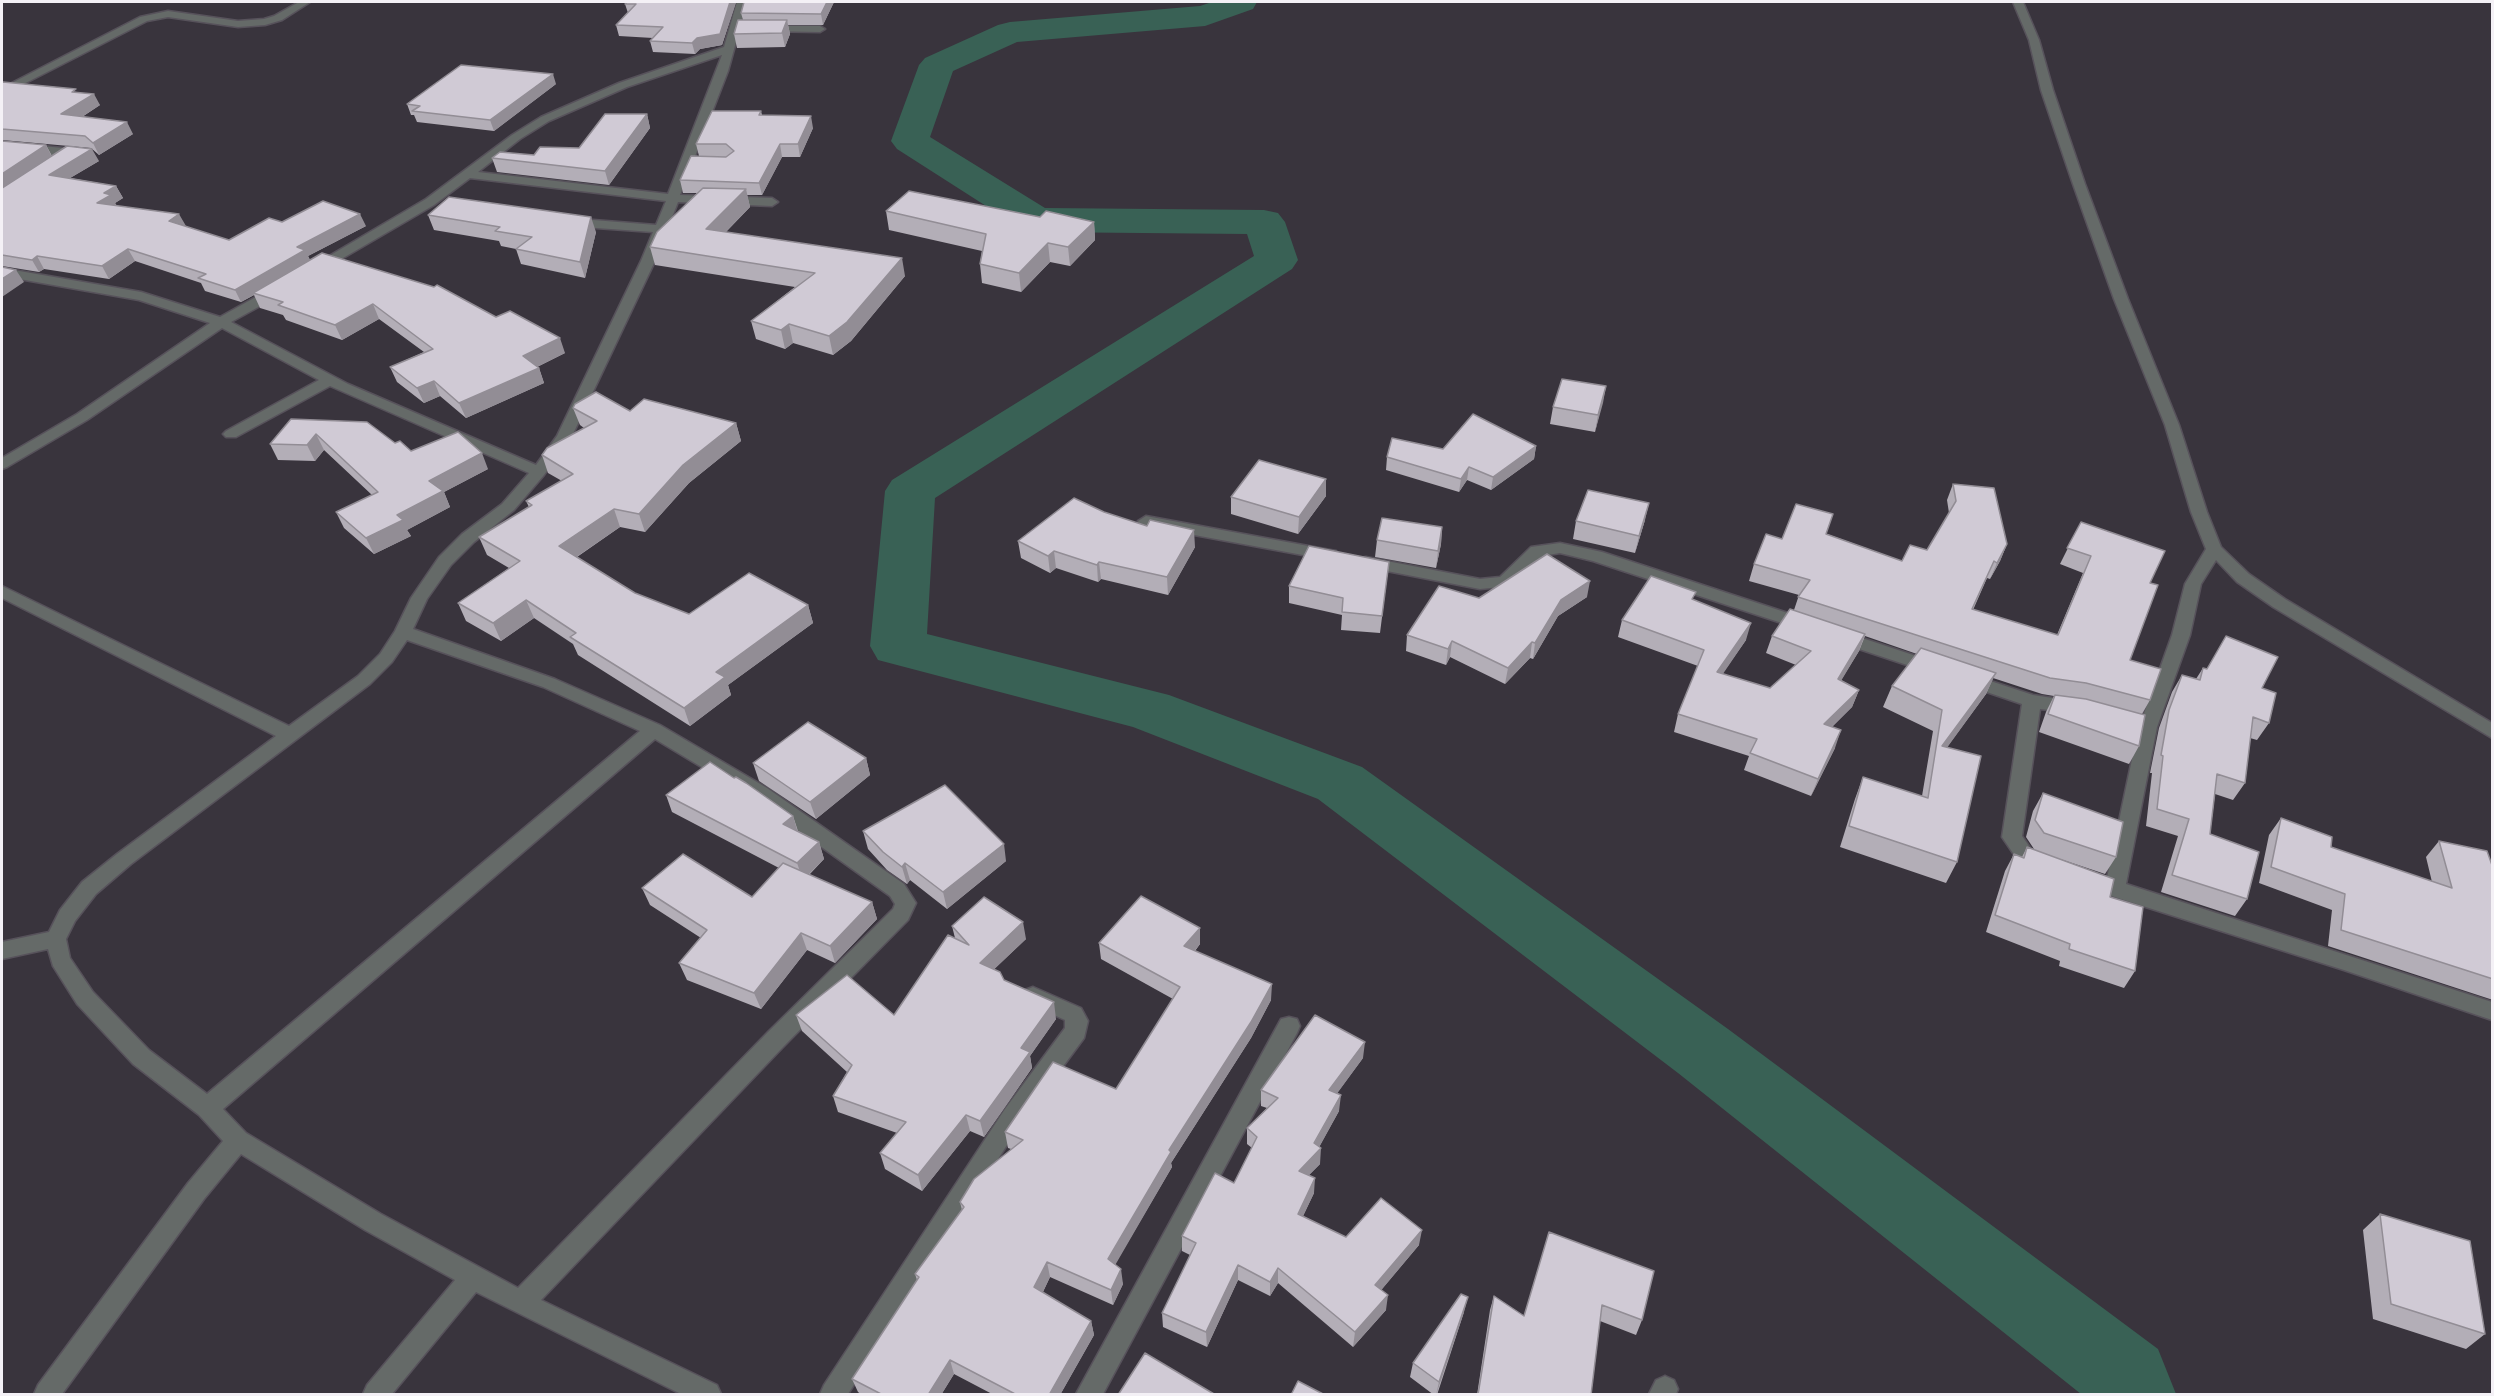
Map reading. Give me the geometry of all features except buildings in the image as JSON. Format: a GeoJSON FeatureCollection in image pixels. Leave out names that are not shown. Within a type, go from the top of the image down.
{"type":"FeatureCollection","features":[{"type":"Feature","properties":{"kind":"street"},"geometry":{"type":"LineString","coordinates":[[2,92],[144,19],[168,14],[238,24],[265,22],[278,18],[305,2]]}},
{"type":"Feature","properties":{"kind":"street"},"geometry":{"type":"LineString","coordinates":[[708,1395],[473,1277],[373,1222],[238,1140],[207,1108],[141,1057],[85,998],[60,960],[56,939],[67,916],[89,888],[124,859],[364,681],[386,658],[403,632],[419,598],[446,561],[468,538],[508,507],[539,472],[564,436],[648,261],[672,198],[692,162],[729,49],[745,29],[742,2]]}},
{"type":"Feature","properties":{"kind":"street"},"geometry":{"type":"LineString","coordinates":[[2018,2],[2034,40],[2047,90],[2083,195],[2121,299],[2172,425],[2199,512],[2214,549],[2242,578],[2279,603],[2493,731]]}},
{"type":"Feature","properties":{"kind":"street"},"geometry":{"type":"LineString","coordinates":[[745,29],[820,29]]}},
{"type":"Feature","properties":{"kind":"street"},"geometry":{"type":"LineString","coordinates":[[2,464],[82,417],[221,322],[430,202],[545,119],[623,85],[729,49]]}},
{"type":"Feature","properties":{"kind":"street"},"geometry":{"type":"LineString","coordinates":[[2,146],[91,154]]}},
{"type":"Feature","properties":{"kind":"street"},"geometry":{"type":"LineString","coordinates":[[51,166],[70,153]]}},
{"type":"Feature","properties":{"kind":"street"},"geometry":{"type":"LineString","coordinates":[[466,174],[672,198],[772,202]]}},
{"type":"Feature","properties":{"kind":"street"},"geometry":{"type":"LineString","coordinates":[[430,202],[453,206]]}},
{"type":"Feature","properties":{"kind":"street"},"geometry":{"type":"LineString","coordinates":[[555,220],[660,230]]}},
{"type":"Feature","properties":{"kind":"street"},"geometry":{"type":"LineString","coordinates":[[2,272],[141,297],[221,322],[329,380],[539,472]]}},
{"type":"Feature","properties":{"kind":"street"},"geometry":{"type":"LineString","coordinates":[[231,434],[329,380]]}},
{"type":"Feature","properties":{"kind":"street"},"geometry":{"type":"LineString","coordinates":[[1146,521],[1480,584],[1505,582],[1537,551],[1560,548],[1596,556],[1710,592],[2032,701],[2092,712],[2148,727]]}},
{"type":"Feature","properties":{"kind":"street"},"geometry":{"type":"LineString","coordinates":[[2115,888],[2148,727],[2181,635],[2193,584],[2214,549]]}},
{"type":"Feature","properties":{"kind":"street"},"geometry":{"type":"LineString","coordinates":[[2,591],[291,735]]}},
{"type":"Feature","properties":{"kind":"street"},"geometry":{"type":"LineString","coordinates":[[403,632],[549,683],[654,730],[760,793],[897,890],[906,903],[904,909],[521,1303]]}},
{"type":"Feature","properties":{"kind":"street"},"geometry":{"type":"LineString","coordinates":[[2032,701],[2012,837],[2026,857],[2493,1011]]}},
{"type":"Feature","properties":{"kind":"street"},"geometry":{"type":"LineString","coordinates":[[207,1108],[654,730]]}},
{"type":"Feature","properties":{"kind":"street"},"geometry":{"type":"LineString","coordinates":[[2,950],[56,939]]}},
{"type":"Feature","properties":{"kind":"street"},"geometry":{"type":"LineString","coordinates":[[833,1395],[1013,1116],[1076,1031],[1077,1021],[1073,1014],[1016,989]]}},
{"type":"Feature","properties":{"kind":"street"},"geometry":{"type":"LineString","coordinates":[[1089,1395],[1289,1026]]}},
{"type":"Feature","properties":{"kind":"street"},"geometry":{"type":"LineString","coordinates":[[47,1395],[196,1191],[238,1140]]}},
{"type":"Feature","properties":{"kind":"street"},"geometry":{"type":"LineString","coordinates":[[376,1395],[473,1277]]}},
{"type":"Feature","properties":{"kind":"waterway"},"geometry":{"type":"LineString","coordinates":[[1241,2],[1205,16],[1010,32],[937,65],[910,141],[1036,220],[1264,222],[1277,260],[910,491],[898,646],[1148,710],[1340,783],[1703,1051],[2128,1379],[2134,1394]]}}]}
